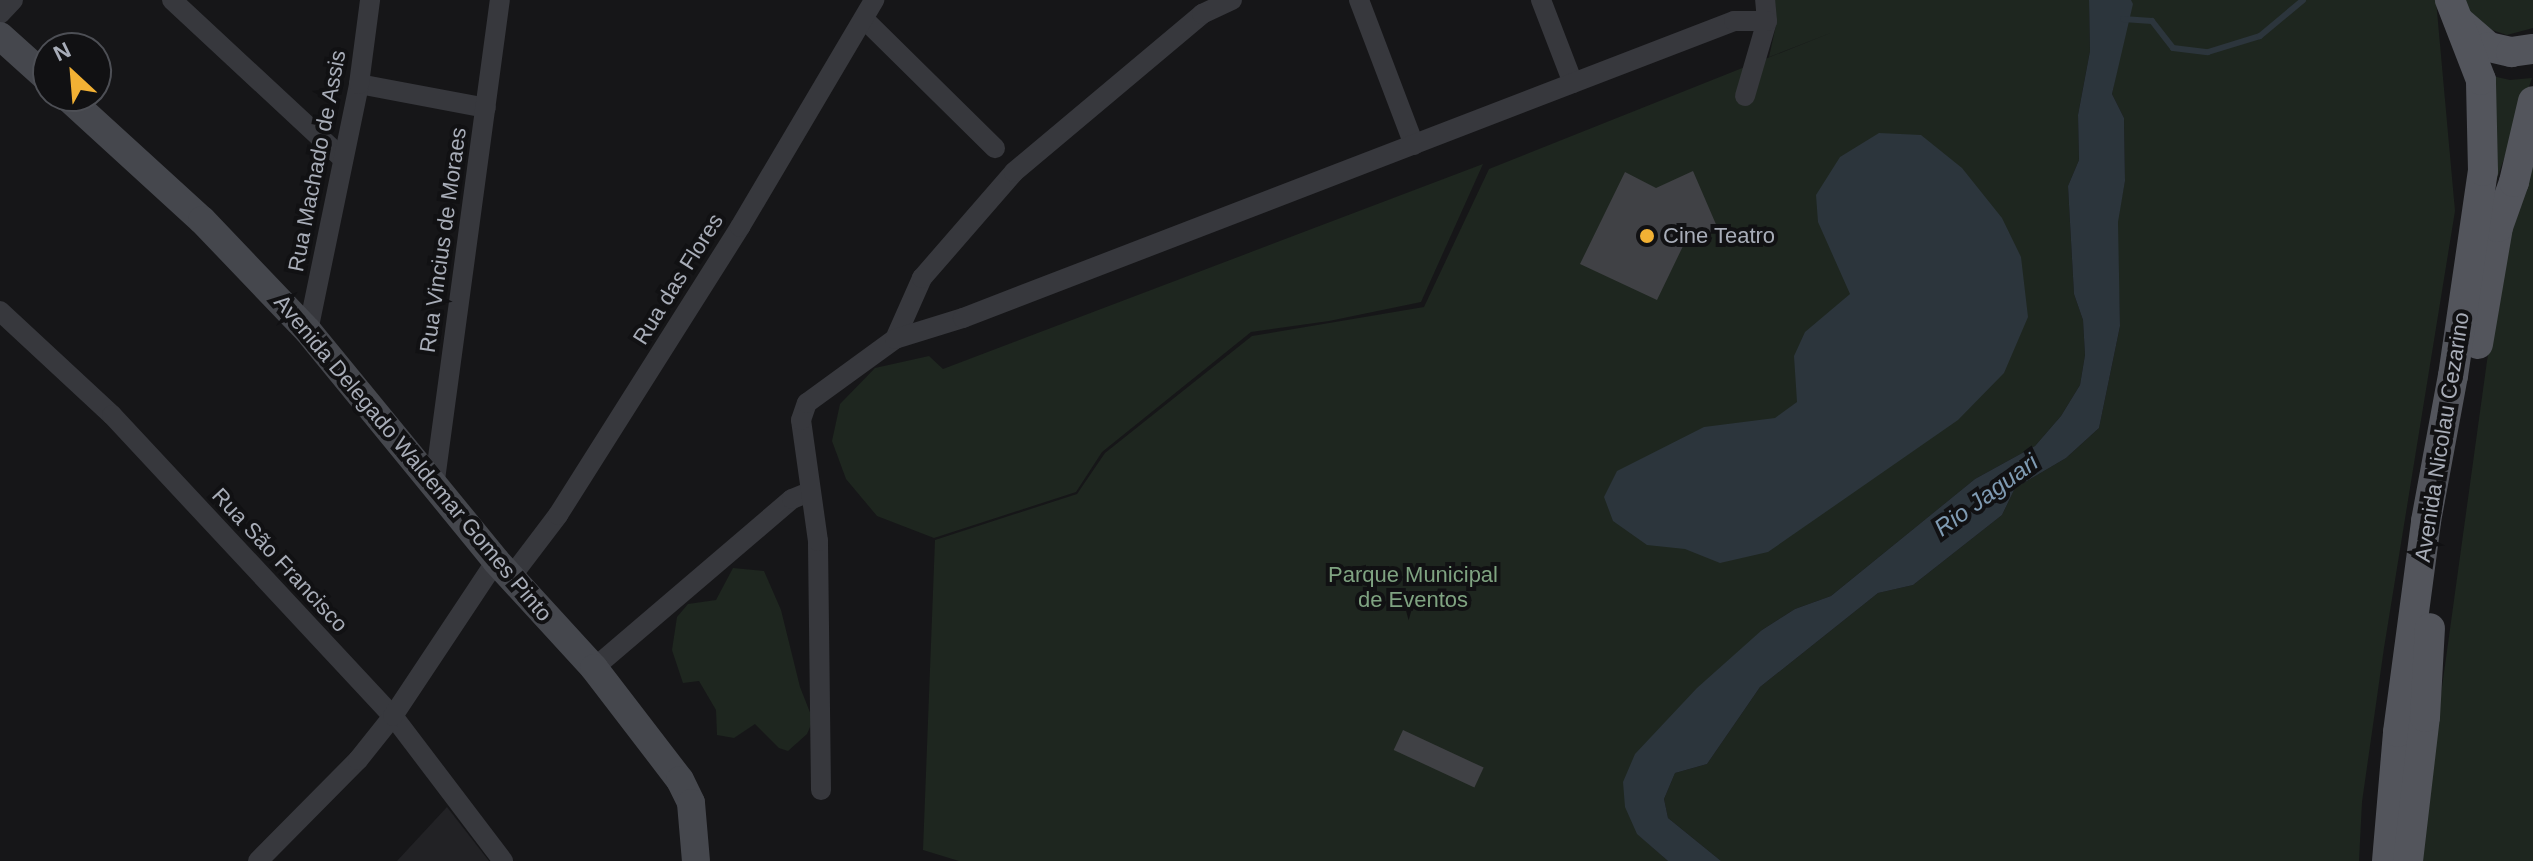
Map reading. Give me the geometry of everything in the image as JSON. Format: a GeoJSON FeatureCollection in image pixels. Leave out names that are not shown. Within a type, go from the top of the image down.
{"type":"FeatureCollection","features":[{"type":"Feature","properties":{"kind":"main road"},"geometry":{"type":"LineString","coordinates":[[2453,9],[2489,47],[2511,52],[2533,49]]}},
{"type":"Feature","properties":{"kind":"main road","name":"Avenida Nicolau Cezarino"},"geometry":{"type":"LineString","coordinates":[[2387,861],[2398,732],[2424,536],[2453,376],[2483,171],[2481,80],[2453,9]]}},
{"type":"Feature","properties":{"kind":"main road","name":"Avenida Nicolau Cezarino"},"geometry":{"type":"LineString","coordinates":[[2408,861],[2425,717],[2432,592],[2498,227],[2514,182],[2533,101]]}},
{"type":"Feature","properties":{"kind":"street"},"geometry":{"type":"LineString","coordinates":[[0,14],[13,0]]}},
{"type":"Feature","properties":{"kind":"street"},"geometry":{"type":"LineString","coordinates":[[172,0],[343,159]]}},
{"type":"Feature","properties":{"kind":"street","name":"Rua Machado de Assis"},"geometry":{"type":"LineString","coordinates":[[308,331],[359,84],[370,0]]}},
{"type":"Feature","properties":{"kind":"street","name":"Rua Vincius de Moraes"},"geometry":{"type":"LineString","coordinates":[[434,487],[500,0]]}},
{"type":"Feature","properties":{"kind":"street","name":"Rua das Flores"},"geometry":{"type":"LineString","coordinates":[[258,861],[358,760],[503,569],[558,515],[724,253],[874,0]]}},
{"type":"Feature","properties":{"kind":"street"},"geometry":{"type":"LineString","coordinates":[[895,339],[922,278],[1014,172],[1202,14],[1232,0]]}},
{"type":"Feature","properties":{"kind":"street"},"geometry":{"type":"LineString","coordinates":[[1359,0],[1414,145]]}},
{"type":"Feature","properties":{"kind":"street"},"geometry":{"type":"LineString","coordinates":[[1541,0],[1573,83]]}},
{"type":"Feature","properties":{"kind":"street"},"geometry":{"type":"LineString","coordinates":[[821,790],[818,541],[801,420],[807,403],[895,339],[963,318],[1766,10]]}},
{"type":"Feature","properties":{"kind":"street"},"geometry":{"type":"LineString","coordinates":[[1745,96],[1766,10]]}},
{"type":"Feature","properties":{"kind":"street"},"geometry":{"type":"LineString","coordinates":[[864,19],[995,148]]}},
{"type":"Feature","properties":{"kind":"street"},"geometry":{"type":"LineString","coordinates":[[0,36],[32,65]]}},
{"type":"Feature","properties":{"kind":"street"},"geometry":{"type":"LineString","coordinates":[[359,84],[486,108]]}},
{"type":"Feature","properties":{"kind":"street","name":"Avenida Delegado Waldemar Gomes Pinto"},"geometry":{"type":"LineString","coordinates":[[84,112],[202,220],[308,331],[503,569],[594,668],[680,780],[691,803],[696,861]]}},
{"type":"Feature","properties":{"kind":"street","name":"Rua São Francisco"},"geometry":{"type":"LineString","coordinates":[[0,311],[112,415],[393,716],[503,861]]}},
{"type":"Feature","properties":{"kind":"street"},"geometry":{"type":"LineString","coordinates":[[594,668],[792,499],[809,492]]}},
{"type":"Feature","properties":{"kind":"shaded area"},"geometry":{"type":"Polygon","coordinates":[[[447,807],[489,861],[397,861],[447,807]]]}},
{"type":"Feature","properties":{"kind":"green space","name":"Parque Municipal de Eventos"},"geometry":{"type":"Polygon","coordinates":[[[1775,0],[2089,0],[2090,51],[2078,115],[2079,160],[2068,186],[2074,294],[2083,320],[2085,355],[2080,385],[2061,416],[2035,446],[1975,479],[1831,596],[1795,609],[1762,630],[1638,834],[1668,861],[959,861],[923,850],[935,540],[1077,494],[1105,453],[1252,336],[1424,307],[1489,169],[1833,32],[1769,57],[1776,25],[1775,0]]]}},
{"type":"Feature","properties":{"kind":"green space"},"geometry":{"type":"Polygon","coordinates":[[[2131,0],[2436,0],[2455,211],[2384,648],[2362,802],[2359,861],[1721,861],[1668,818],[1664,799],[1675,773],[1707,764],[1760,687],[1878,593],[1913,585],[2002,515],[2015,488],[2066,458],[2099,428],[2120,326],[2117,222],[2125,181],[2124,118],[2112,94],[2131,0]]]}},
{"type":"Feature","properties":{"kind":"green space"},"geometry":{"type":"Polygon","coordinates":[[[2464,0],[2533,0],[2533,28],[2507,35],[2489,29],[2474,18],[2464,0]]]}},
{"type":"Feature","properties":{"kind":"green space"},"geometry":{"type":"Polygon","coordinates":[[[2488,75],[2510,80],[2532,78],[2481,225],[2488,75]]]}},
{"type":"Feature","properties":{"kind":"green space"},"geometry":{"type":"Polygon","coordinates":[[[2533,133],[2533,861],[2418,861],[2487,361],[2504,260],[2533,133]]]}},
{"type":"Feature","properties":{"kind":"green space"},"geometry":{"type":"Polygon","coordinates":[[[1483,164],[1421,302],[1329,321],[1251,332],[1102,452],[1076,492],[934,538],[877,516],[846,479],[832,441],[840,404],[875,368],[929,356],[943,369],[1483,164]]]}},
{"type":"Feature","properties":{"kind":"green space"},"geometry":{"type":"Polygon","coordinates":[[[733,568],[764,571],[781,610],[800,687],[813,720],[807,734],[788,751],[779,748],[755,724],[734,738],[717,735],[716,710],[699,681],[683,683],[672,650],[677,617],[688,604],[716,600],[733,568]]]}},
{"type":"Feature","properties":{"kind":"water","name":"Rio Jaguari"},"geometry":{"type":"Polygon","coordinates":[[[2089,0],[2131,0],[2133,4],[2112,94],[2124,118],[2125,181],[2118,222],[2120,326],[2099,428],[2066,458],[2015,488],[2002,515],[1913,585],[1878,593],[1760,687],[1707,764],[1675,773],[1664,799],[1668,818],[1721,861],[1668,861],[1637,834],[1625,807],[1623,782],[1635,754],[1697,688],[1762,630],[1795,609],[1831,596],[1975,479],[2035,446],[2061,416],[2080,385],[2085,355],[2083,320],[2074,294],[2068,186],[2079,160],[2078,115],[2090,51],[2089,0]]]}},
{"type":"Feature","properties":{"kind":"water"},"geometry":{"type":"Polygon","coordinates":[[[1879,133],[1921,135],[1962,168],[2002,218],[2021,257],[2028,317],[2004,373],[1958,420],[1768,552],[1720,563],[1685,549],[1647,545],[1613,521],[1604,497],[1617,471],[1704,427],[1775,418],[1797,402],[1794,356],[1805,332],[1850,294],[1818,222],[1816,195],[1840,157],[1879,133]]]}},
{"type":"Feature","properties":{"kind":"building","name":"Cine Teatro"},"geometry":{"type":"Polygon","coordinates":[[[1693,171],[1718,229],[1684,244],[1657,300],[1580,264],[1625,172],[1656,188],[1693,171]]]}},
{"type":"Feature","properties":{"kind":"building"},"geometry":{"type":"Polygon","coordinates":[[[1403,730],[1484,768],[1474,788],[1394,750],[1403,730]]]}},
{"type":"Feature","properties":{"kind":"waterway"},"geometry":{"type":"LineString","coordinates":[[2123,19],[2152,21],[2173,48],[2208,52],[2260,36],[2303,0]]}},
{"type":"Feature","properties":{"kind":"place","name":"Cine Teatro"},"geometry":{"type":"Point","coordinates":[1647,236]}}]}
